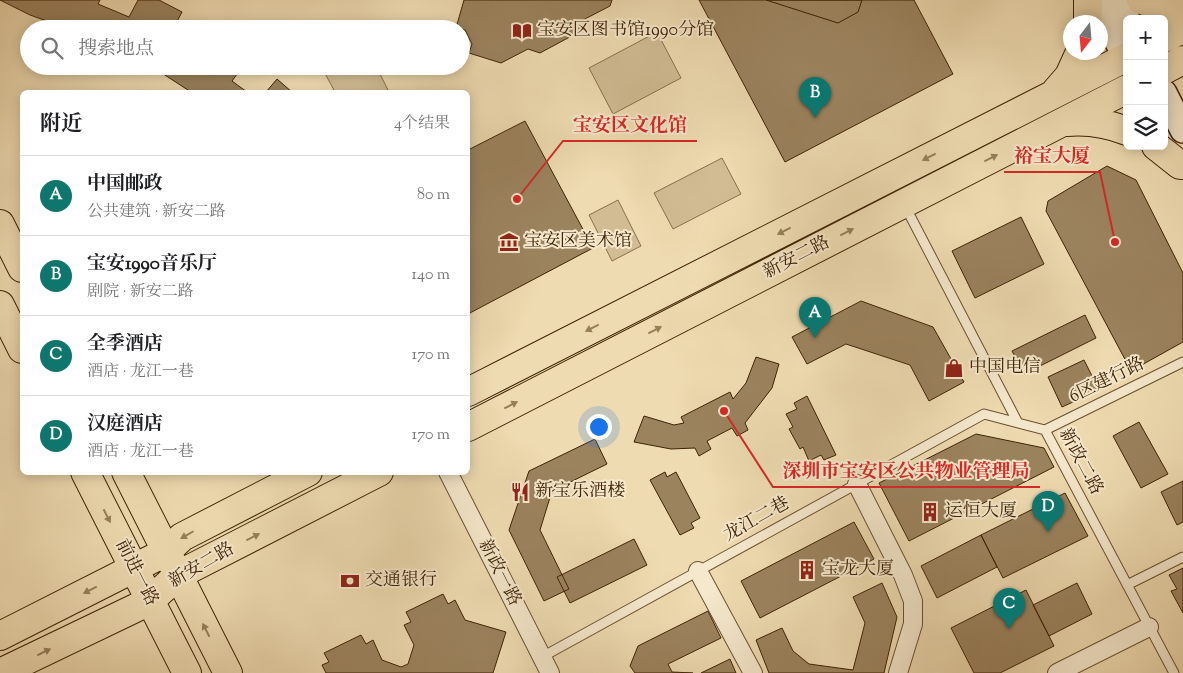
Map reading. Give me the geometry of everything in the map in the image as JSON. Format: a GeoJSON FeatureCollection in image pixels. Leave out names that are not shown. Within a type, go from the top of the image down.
{"type":"FeatureCollection","features":[{"type":"Feature","properties":{"kind":"main road"},"geometry":{"type":"LineString","coordinates":[[1088,0],[1088,15]]}},
{"type":"Feature","properties":{"kind":"main road"},"geometry":{"type":"LineString","coordinates":[[1096,0],[1123,52]]}},
{"type":"Feature","properties":{"kind":"main road"},"geometry":{"type":"LineString","coordinates":[[1117,0],[1125,15]]}},
{"type":"Feature","properties":{"kind":"main road"},"geometry":{"type":"LineString","coordinates":[[1141,0],[1183,13]]}},
{"type":"Feature","properties":{"kind":"main road"},"geometry":{"type":"LineString","coordinates":[[1168,36],[1183,29]]}},
{"type":"Feature","properties":{"kind":"main road"},"geometry":{"type":"LineString","coordinates":[[1050,96],[1069,76],[1076,60]]}},
{"type":"Feature","properties":{"kind":"main road","name":"新安二路"},"geometry":{"type":"LineString","coordinates":[[470,391],[1123,60]]}},
{"type":"Feature","properties":{"kind":"main road"},"geometry":{"type":"LineString","coordinates":[[1168,68],[1183,60]]}},
{"type":"Feature","properties":{"kind":"main road","name":"新安二路"},"geometry":{"type":"LineString","coordinates":[[470,426],[1123,91]]}},
{"type":"Feature","properties":{"kind":"main road"},"geometry":{"type":"LineString","coordinates":[[1168,101],[1183,130]]}},
{"type":"Feature","properties":{"kind":"main road"},"geometry":{"type":"LineString","coordinates":[[1062,122],[1081,120],[1102,123],[1123,130]]}},
{"type":"Feature","properties":{"kind":"main road"},"geometry":{"type":"LineString","coordinates":[[1168,141],[1182,167]]}},
{"type":"Feature","properties":{"kind":"main road"},"geometry":{"type":"LineString","coordinates":[[1161,150],[1182,167]]}},
{"type":"Feature","properties":{"kind":"main road"},"geometry":{"type":"LineString","coordinates":[[0,224],[20,264]]}},
{"type":"Feature","properties":{"kind":"main road"},"geometry":{"type":"LineString","coordinates":[[0,305],[20,346]]}},
{"type":"Feature","properties":{"kind":"main road","name":"前进一路"},"geometry":{"type":"LineString","coordinates":[[87,475],[187,673]]}},
{"type":"Feature","properties":{"kind":"main road","name":"前进一路"},"geometry":{"type":"LineString","coordinates":[[128,475],[228,673]]}},
{"type":"Feature","properties":{"kind":"main road","name":"新安二路"},"geometry":{"type":"LineString","coordinates":[[0,673],[150,601],[172,564],[182,537],[302,475]]}},
{"type":"Feature","properties":{"kind":"main road","name":"新安二路"},"geometry":{"type":"LineString","coordinates":[[0,636],[134,568],[172,564],[372,475]]}},
{"type":"Feature","properties":{"kind":"street","name":"新政一路"},"geometry":{"type":"LineString","coordinates":[[450,475],[550,673]]}},
{"type":"Feature","properties":{"kind":"street"},"geometry":{"type":"LineString","coordinates":[[857,484],[903,575],[913,601],[913,624],[898,673]]}},
{"type":"Feature","properties":{"kind":"street"},"geometry":{"type":"LineString","coordinates":[[698,571],[753,673]]}},
{"type":"Feature","properties":{"kind":"street"},"geometry":{"type":"LineString","coordinates":[[1057,673],[1149,627]]}},
{"type":"Feature","properties":{"kind":"lane"},"geometry":{"type":"LineString","coordinates":[[904,203],[1018,423]]}},
{"type":"Feature","properties":{"kind":"lane","name":"6区建行路"},"geometry":{"type":"LineString","coordinates":[[1045,430],[1183,362]]}},
{"type":"Feature","properties":{"kind":"lane","name":"龙江二巷"},"geometry":{"type":"LineString","coordinates":[[542,657],[984,414],[1018,423]]}},
{"type":"Feature","properties":{"kind":"lane","name":"新政二路"},"geometry":{"type":"LineString","coordinates":[[1018,423],[1045,430],[1174,673]]}},
{"type":"Feature","properties":{"kind":"lane"},"geometry":{"type":"LineString","coordinates":[[1127,585],[1183,557]]}},
{"type":"Feature","properties":{"kind":"shaded area"},"geometry":{"type":"Polygon","coordinates":[[[657,32],[681,78],[613,114],[589,68],[657,32]]]}},
{"type":"Feature","properties":{"kind":"shaded area"},"geometry":{"type":"Polygon","coordinates":[[[326,75],[380,75],[388,90],[334,90],[326,75]]]}},
{"type":"Feature","properties":{"kind":"shaded area"},"geometry":{"type":"Polygon","coordinates":[[[722,158],[741,194],[673,229],[654,193],[722,158]]]}},
{"type":"Feature","properties":{"kind":"shaded area"},"geometry":{"type":"Polygon","coordinates":[[[618,200],[641,246],[612,261],[589,215],[618,200]]]}},
{"type":"Feature","properties":{"kind":"building"},"geometry":{"type":"Polygon","coordinates":[[[0,0],[100,0],[98,4],[129,17],[138,0],[159,0],[182,12],[178,20],[44,20],[0,0]]]}},
{"type":"Feature","properties":{"kind":"building","name":"宝安区图书馆1990分馆"},"geometry":{"type":"Polygon","coordinates":[[[464,0],[612,0],[610,6],[583,20],[579,32],[540,53],[528,49],[501,63],[470,53],[472,44],[470,40],[470,20],[458,20],[464,0]]]}},
{"type":"Feature","properties":{"kind":"building"},"geometry":{"type":"Polygon","coordinates":[[[699,0],[914,0],[953,74],[785,162],[699,0]]]}},
{"type":"Feature","properties":{"kind":"building"},"geometry":{"type":"Polygon","coordinates":[[[766,0],[862,0],[858,12],[838,23],[766,0]]]}},
{"type":"Feature","properties":{"kind":"building"},"geometry":{"type":"Polygon","coordinates":[[[165,75],[236,75],[232,81],[244,90],[188,90],[165,75]]]}},
{"type":"Feature","properties":{"kind":"building"},"geometry":{"type":"Polygon","coordinates":[[[277,79],[290,90],[268,90],[277,79]]]}},
{"type":"Feature","properties":{"kind":"building"},"geometry":{"type":"Polygon","coordinates":[[[525,121],[593,248],[470,313],[470,149],[525,121]]]}},
{"type":"Feature","properties":{"kind":"building"},"geometry":{"type":"Polygon","coordinates":[[[1107,166],[1136,180],[1183,273],[1183,342],[1138,367],[1128,365],[1046,211],[1048,201],[1107,166]]]}},
{"type":"Feature","properties":{"kind":"building"},"geometry":{"type":"Polygon","coordinates":[[[1021,217],[1044,264],[975,298],[952,251],[1021,217]]]}},
{"type":"Feature","properties":{"kind":"building"},"geometry":{"type":"Polygon","coordinates":[[[861,301],[933,327],[964,382],[929,401],[910,365],[846,344],[807,364],[792,337],[861,301]]]}},
{"type":"Feature","properties":{"kind":"building"},"geometry":{"type":"Polygon","coordinates":[[[1085,315],[1096,338],[1024,374],[1012,351],[1085,315]]]}},
{"type":"Feature","properties":{"kind":"building"},"geometry":{"type":"Polygon","coordinates":[[[756,357],[779,364],[772,388],[745,423],[748,430],[737,436],[732,428],[707,441],[711,449],[699,456],[695,448],[671,449],[634,442],[644,416],[674,425],[684,423],[681,417],[730,392],[733,399],[746,383],[756,357]]]}},
{"type":"Feature","properties":{"kind":"building"},"geometry":{"type":"Polygon","coordinates":[[[1084,360],[1099,390],[1062,407],[1048,377],[1084,360]]]}},
{"type":"Feature","properties":{"kind":"building"},"geometry":{"type":"Polygon","coordinates":[[[807,396],[836,455],[824,460],[821,455],[809,461],[803,447],[800,449],[789,429],[793,427],[786,414],[797,409],[794,403],[807,396]]]}},
{"type":"Feature","properties":{"kind":"building"},"geometry":{"type":"Polygon","coordinates":[[[1139,422],[1168,474],[1141,488],[1113,436],[1139,422]]]}},
{"type":"Feature","properties":{"kind":"building","name":"运恒大厦"},"geometry":{"type":"Polygon","coordinates":[[[976,434],[1044,448],[1054,467],[909,541],[879,483],[976,434]]]}},
{"type":"Feature","properties":{"kind":"building"},"geometry":{"type":"Polygon","coordinates":[[[595,439],[607,464],[552,491],[540,530],[569,589],[544,601],[509,530],[529,471],[595,439]]]}},
{"type":"Feature","properties":{"kind":"building"},"geometry":{"type":"Polygon","coordinates":[[[665,472],[667,477],[676,472],[700,518],[691,523],[694,528],[680,535],[650,480],[665,472]]]}},
{"type":"Feature","properties":{"kind":"building"},"geometry":{"type":"Polygon","coordinates":[[[1183,481],[1183,522],[1177,525],[1161,492],[1183,481]]]}},
{"type":"Feature","properties":{"kind":"building"},"geometry":{"type":"Polygon","coordinates":[[[1065,493],[1088,536],[1003,578],[981,535],[1065,493]]]}},
{"type":"Feature","properties":{"kind":"building","name":"宝龙大厦"},"geometry":{"type":"Polygon","coordinates":[[[854,522],[874,559],[760,618],[741,581],[854,522]]]}},
{"type":"Feature","properties":{"kind":"building"},"geometry":{"type":"Polygon","coordinates":[[[981,535],[997,567],[937,598],[921,566],[981,535]]]}},
{"type":"Feature","properties":{"kind":"building"},"geometry":{"type":"Polygon","coordinates":[[[634,539],[647,565],[570,603],[557,577],[634,539]]]}},
{"type":"Feature","properties":{"kind":"building"},"geometry":{"type":"Polygon","coordinates":[[[1183,568],[1183,613],[1171,591],[1177,589],[1169,575],[1183,568]]]}},
{"type":"Feature","properties":{"kind":"building"},"geometry":{"type":"Polygon","coordinates":[[[882,583],[897,617],[884,673],[769,673],[756,640],[782,628],[793,651],[809,664],[853,670],[865,623],[853,597],[882,583]]]}},
{"type":"Feature","properties":{"kind":"building"},"geometry":{"type":"Polygon","coordinates":[[[1077,583],[1092,614],[1049,636],[1033,605],[1077,583]]]}},
{"type":"Feature","properties":{"kind":"building"},"geometry":{"type":"Polygon","coordinates":[[[1026,590],[1054,646],[1000,673],[974,673],[951,628],[1026,590]]]}},
{"type":"Feature","properties":{"kind":"building"},"geometry":{"type":"Polygon","coordinates":[[[443,594],[448,604],[455,600],[465,620],[506,632],[493,673],[326,673],[322,665],[329,662],[324,653],[361,635],[366,644],[373,640],[382,660],[401,667],[408,664],[414,645],[404,625],[411,622],[406,612],[443,594]]]}},
{"type":"Feature","properties":{"kind":"building"},"geometry":{"type":"Polygon","coordinates":[[[708,611],[721,638],[668,664],[672,672],[693,673],[635,673],[630,666],[638,646],[708,611]]]}},
{"type":"Feature","properties":{"kind":"building"},"geometry":{"type":"Polygon","coordinates":[[[730,659],[736,673],[701,673],[730,659]]]}},
{"type":"Feature","properties":{"kind":"place","name":"宝安区图书馆1990分馆"},"geometry":{"type":"Point","coordinates":[522,31]}},
{"type":"Feature","properties":{"kind":"place","name":"宝安1990音乐厅"},"geometry":{"type":"Point","coordinates":[815,118]}},
{"type":"Feature","properties":{"kind":"place","name":"宝安区文化馆"},"geometry":{"type":"Point","coordinates":[517,199]}},
{"type":"Feature","properties":{"kind":"place","name":"宝安区美术馆"},"geometry":{"type":"Point","coordinates":[509,242]}},
{"type":"Feature","properties":{"kind":"place","name":"裕宝大厦"},"geometry":{"type":"Point","coordinates":[1115,242]}},
{"type":"Feature","properties":{"kind":"place","name":"中国邮政"},"geometry":{"type":"Point","coordinates":[815,338]}},
{"type":"Feature","properties":{"kind":"place","name":"中国电信"},"geometry":{"type":"Point","coordinates":[954,368]}},
{"type":"Feature","properties":{"kind":"place","name":"深圳市宝安区公共物业管理局"},"geometry":{"type":"Point","coordinates":[724,411]}},
{"type":"Feature","properties":{"kind":"place","name":"新宝乐酒楼"},"geometry":{"type":"Point","coordinates":[520,492]}},
{"type":"Feature","properties":{"kind":"place","name":"运恒大厦"},"geometry":{"type":"Point","coordinates":[930,512]}},
{"type":"Feature","properties":{"kind":"place","name":"汉庭酒店"},"geometry":{"type":"Point","coordinates":[1048,532]}},
{"type":"Feature","properties":{"kind":"place","name":"宝龙大厦"},"geometry":{"type":"Point","coordinates":[807,570]}},
{"type":"Feature","properties":{"kind":"place","name":"交通银行"},"geometry":{"type":"Point","coordinates":[350,581]}},
{"type":"Feature","properties":{"kind":"place","name":"全季酒店"},"geometry":{"type":"Point","coordinates":[1009,629]}}]}
